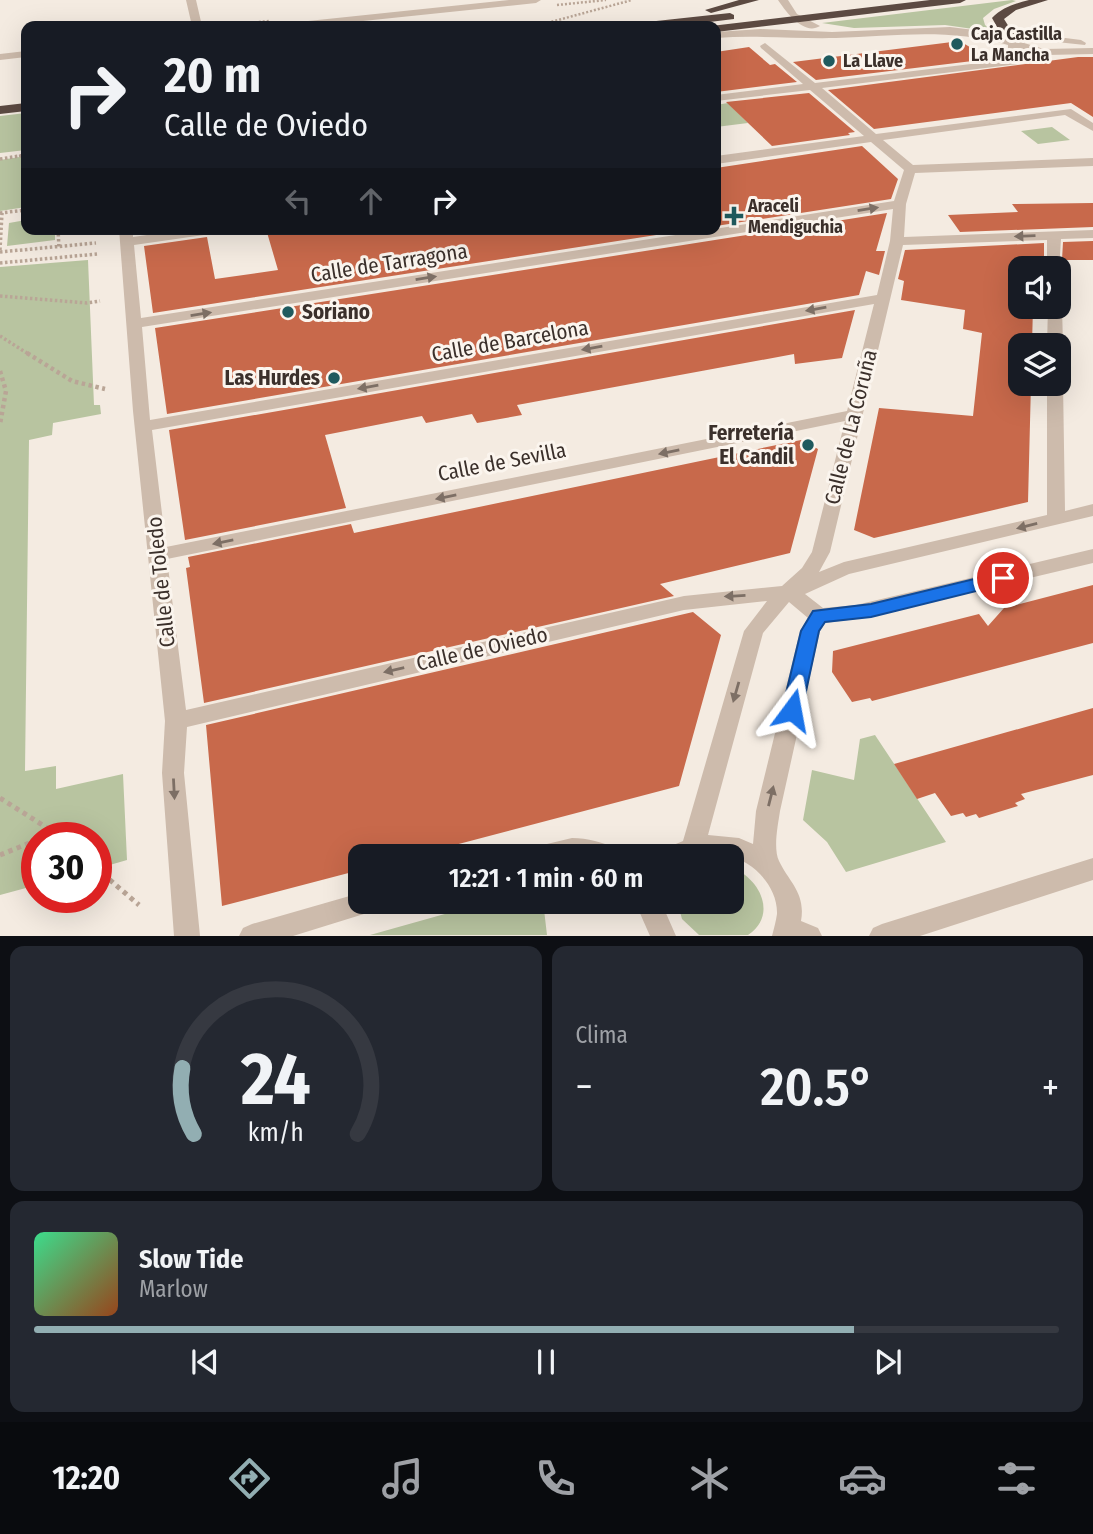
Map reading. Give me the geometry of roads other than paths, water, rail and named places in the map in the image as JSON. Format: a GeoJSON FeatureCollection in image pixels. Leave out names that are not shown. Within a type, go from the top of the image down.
{"type":"FeatureCollection","features":[{"type":"Feature","properties":{"kind":"highway"},"geometry":{"type":"LineString","coordinates":[[675,21],[682,16],[753,0]]}},
{"type":"Feature","properties":{"kind":"highway"},"geometry":{"type":"LineString","coordinates":[[685,21],[785,5],[871,0]]}},
{"type":"Feature","properties":{"kind":"highway"},"geometry":{"type":"LineString","coordinates":[[721,27],[960,0]]}},
{"type":"Feature","properties":{"kind":"highway"},"geometry":{"type":"LineString","coordinates":[[1026,36],[1004,29],[998,18],[1012,8],[1042,0]]}},
{"type":"Feature","properties":{"kind":"highway"},"geometry":{"type":"LineString","coordinates":[[0,99],[21,97]]}},
{"type":"Feature","properties":{"kind":"highway"},"geometry":{"type":"LineString","coordinates":[[0,110],[21,108]]}},
{"type":"Feature","properties":{"kind":"street"},"geometry":{"type":"LineString","coordinates":[[191,0],[196,21]]}},
{"type":"Feature","properties":{"kind":"street"},"geometry":{"type":"LineString","coordinates":[[322,21],[388,11],[536,0]]}},
{"type":"Feature","properties":{"kind":"street"},"geometry":{"type":"LineString","coordinates":[[785,5],[798,19],[842,34]]}},
{"type":"Feature","properties":{"kind":"street"},"geometry":{"type":"LineString","coordinates":[[721,34],[842,34],[957,30],[1044,52],[1093,51]]}},
{"type":"Feature","properties":{"kind":"street"},"geometry":{"type":"LineString","coordinates":[[991,63],[1009,54],[1014,45],[1026,36],[1093,45]]}},
{"type":"Feature","properties":{"kind":"street"},"geometry":{"type":"LineString","coordinates":[[1055,40],[1060,48],[1059,52]]}},
{"type":"Feature","properties":{"kind":"street"},"geometry":{"type":"LineString","coordinates":[[765,46],[910,169],[1093,162]]}},
{"type":"Feature","properties":{"kind":"street"},"geometry":{"type":"LineString","coordinates":[[721,97],[1049,58],[1059,52]]}},
{"type":"Feature","properties":{"kind":"street"},"geometry":{"type":"LineString","coordinates":[[0,57],[21,55]]}},
{"type":"Feature","properties":{"kind":"street"},"geometry":{"type":"LineString","coordinates":[[721,159],[1066,111],[1093,128]]}},
{"type":"Feature","properties":{"kind":"street","name":"Calle de La Coruña"},"geometry":{"type":"LineString","coordinates":[[685,844],[754,631],[769,611],[809,573],[820,556],[897,241],[900,204],[910,169]]}},
{"type":"Feature","properties":{"kind":"street","name":"Calle de Tarragona"},"geometry":{"type":"LineString","coordinates":[[721,232],[900,204]]}},
{"type":"Feature","properties":{"kind":"street"},"geometry":{"type":"LineString","coordinates":[[897,241],[1093,234]]}},
{"type":"Feature","properties":{"kind":"street","name":"Calle de Tarragona"},"geometry":{"type":"LineString","coordinates":[[133,324],[702,235]]}},
{"type":"Feature","properties":{"kind":"street"},"geometry":{"type":"LineString","coordinates":[[1054,235],[1054,256]]}},
{"type":"Feature","properties":{"kind":"street","name":"Calle de Toledo"},"geometry":{"type":"LineString","coordinates":[[126,236],[176,721],[173,773],[187,936]]}},
{"type":"Feature","properties":{"kind":"street","name":"Calle de Barcelona"},"geometry":{"type":"LineString","coordinates":[[144,426],[883,298]]}},
{"type":"Feature","properties":{"kind":"street"},"geometry":{"type":"LineString","coordinates":[[1055,396],[1056,519]]}},
{"type":"Feature","properties":{"kind":"street","name":"Calle de Sevilla"},"geometry":{"type":"LineString","coordinates":[[158,555],[856,414]]}},
{"type":"Feature","properties":{"kind":"street","name":"Calle de Oviedo"},"geometry":{"type":"LineString","coordinates":[[176,721],[684,603],[790,592],[844,569],[1093,510]]}},
{"type":"Feature","properties":{"kind":"street"},"geometry":{"type":"LineString","coordinates":[[790,592],[819,616],[871,610],[1093,556]]}},
{"type":"Feature","properties":{"kind":"street"},"geometry":{"type":"LineString","coordinates":[[767,863],[765,841],[768,811],[810,631],[819,616]]}},
{"type":"Feature","properties":{"kind":"street"},"geometry":{"type":"LineString","coordinates":[[744,850],[767,863],[785,887],[794,933]]}},
{"type":"Feature","properties":{"kind":"street"},"geometry":{"type":"LineString","coordinates":[[882,936],[1093,869]]}},
{"type":"Feature","properties":{"kind":"street"},"geometry":{"type":"LineString","coordinates":[[252,936],[348,908]]}},
{"type":"Feature","properties":{"kind":"street"},"geometry":{"type":"LineString","coordinates":[[653,914],[663,936]]}},
{"type":"Feature","properties":{"kind":"place","name":"Caja Castilla La Mancha"},"geometry":{"type":"Point","coordinates":[957,44]}},
{"type":"Feature","properties":{"kind":"place","name":"La Llave"},"geometry":{"type":"Point","coordinates":[829,61]}},
{"type":"Feature","properties":{"kind":"place","name":"Araceli Mendiguchia"},"geometry":{"type":"Point","coordinates":[734,216]}},
{"type":"Feature","properties":{"kind":"place","name":"Soriano"},"geometry":{"type":"Point","coordinates":[288,312]}},
{"type":"Feature","properties":{"kind":"place","name":"Las Hurdes"},"geometry":{"type":"Point","coordinates":[334,378]}},
{"type":"Feature","properties":{"kind":"place","name":"Ferretería El Candil"},"geometry":{"type":"Point","coordinates":[808,445]}}]}
